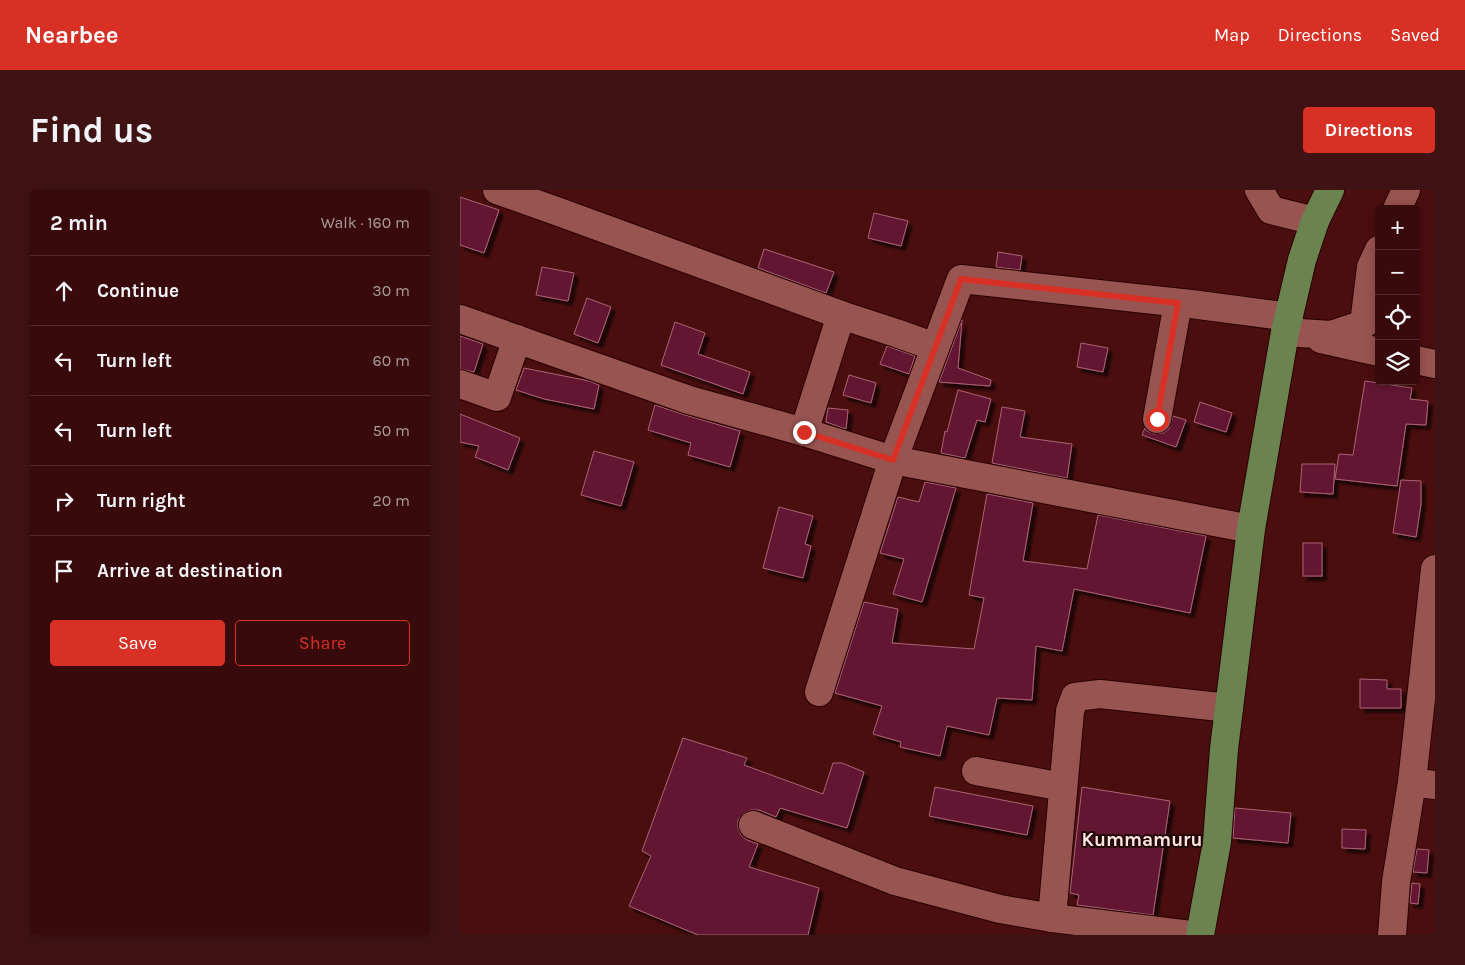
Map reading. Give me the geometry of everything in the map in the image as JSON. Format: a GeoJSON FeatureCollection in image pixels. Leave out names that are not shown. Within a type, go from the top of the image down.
{"type":"FeatureCollection","features":[{"type":"Feature","properties":{"kind":"main road"},"geometry":{"type":"LineString","coordinates":[[1200,935],[1217,842],[1224,749],[1250,529],[1287,324],[1302,260],[1315,221],[1330,190]]}},
{"type":"Feature","properties":{"kind":"street"},"geometry":{"type":"LineString","coordinates":[[496,190],[841,315],[936,347]]}},
{"type":"Feature","properties":{"kind":"street"},"geometry":{"type":"LineString","coordinates":[[1259,190],[1270,210],[1315,221]]}},
{"type":"Feature","properties":{"kind":"street"},"geometry":{"type":"LineString","coordinates":[[1400,205],[1406,190]]}},
{"type":"Feature","properties":{"kind":"street"},"geometry":{"type":"LineString","coordinates":[[819,692],[893,460],[961,279],[1178,303],[1287,324],[1331,335],[1364,324],[1372,267],[1375,260]]}},
{"type":"Feature","properties":{"kind":"street"},"geometry":{"type":"LineString","coordinates":[[1157,419],[1178,303]]}},
{"type":"Feature","properties":{"kind":"street"},"geometry":{"type":"LineString","coordinates":[[804,432],[841,315]]}},
{"type":"Feature","properties":{"kind":"street"},"geometry":{"type":"LineString","coordinates":[[460,319],[689,400],[804,432],[893,460],[1250,529]]}},
{"type":"Feature","properties":{"kind":"street"},"geometry":{"type":"LineString","coordinates":[[1287,324],[1375,351]]}},
{"type":"Feature","properties":{"kind":"street"},"geometry":{"type":"LineString","coordinates":[[460,384],[497,396],[517,339]]}},
{"type":"Feature","properties":{"kind":"street"},"geometry":{"type":"LineString","coordinates":[[1420,361],[1435,364]]}},
{"type":"Feature","properties":{"kind":"street"},"geometry":{"type":"LineString","coordinates":[[1395,934],[1396,882],[1423,784],[1435,569]]}},
{"type":"Feature","properties":{"kind":"street"},"geometry":{"type":"LineString","coordinates":[[1052,918],[1070,711],[1075,697],[1100,694],[1229,708]]}},
{"type":"Feature","properties":{"kind":"street"},"geometry":{"type":"LineString","coordinates":[[976,771],[1063,787]]}},
{"type":"Feature","properties":{"kind":"street"},"geometry":{"type":"LineString","coordinates":[[753,825],[896,881],[1000,909],[1052,918],[1191,935]]}},
{"type":"Feature","properties":{"kind":"building"},"geometry":{"type":"Polygon","coordinates":[[[460,197],[499,210],[484,253],[460,245],[460,197]]]}},
{"type":"Feature","properties":{"kind":"building"},"geometry":{"type":"Polygon","coordinates":[[[874,213],[908,221],[901,246],[868,238],[874,213]]]}},
{"type":"Feature","properties":{"kind":"building"},"geometry":{"type":"Polygon","coordinates":[[[764,249],[834,272],[826,293],[758,268],[764,249]]]}},
{"type":"Feature","properties":{"kind":"building"},"geometry":{"type":"Polygon","coordinates":[[[998,252],[1022,256],[1020,270],[996,267],[998,252]]]}},
{"type":"Feature","properties":{"kind":"building"},"geometry":{"type":"Polygon","coordinates":[[[542,267],[574,273],[568,301],[536,295],[542,267]]]}},
{"type":"Feature","properties":{"kind":"building"},"geometry":{"type":"Polygon","coordinates":[[[587,298],[611,307],[598,343],[574,334],[587,298]]]}},
{"type":"Feature","properties":{"kind":"building"},"geometry":{"type":"Polygon","coordinates":[[[962,320],[958,368],[991,380],[990,386],[939,382],[962,320]]]}},
{"type":"Feature","properties":{"kind":"building"},"geometry":{"type":"Polygon","coordinates":[[[675,322],[705,333],[698,354],[750,372],[743,394],[661,365],[675,322]]]}},
{"type":"Feature","properties":{"kind":"building"},"geometry":{"type":"Polygon","coordinates":[[[460,336],[483,344],[474,372],[460,369],[460,336]]]}},
{"type":"Feature","properties":{"kind":"building"},"geometry":{"type":"Polygon","coordinates":[[[1081,343],[1108,348],[1103,372],[1077,367],[1081,343]]]}},
{"type":"Feature","properties":{"kind":"building"},"geometry":{"type":"Polygon","coordinates":[[[887,346],[915,356],[909,374],[880,364],[887,346]]]}},
{"type":"Feature","properties":{"kind":"building"},"geometry":{"type":"Polygon","coordinates":[[[524,368],[589,381],[599,385],[594,409],[544,399],[516,390],[524,368]]]}},
{"type":"Feature","properties":{"kind":"building"},"geometry":{"type":"Polygon","coordinates":[[[849,375],[876,383],[871,403],[843,395],[849,375]]]}},
{"type":"Feature","properties":{"kind":"building"},"geometry":{"type":"Polygon","coordinates":[[[1365,381],[1375,382],[1375,385],[1412,388],[1410,399],[1428,401],[1426,425],[1406,424],[1397,486],[1335,479],[1339,454],[1353,455],[1365,381]]]}},
{"type":"Feature","properties":{"kind":"building"},"geometry":{"type":"Polygon","coordinates":[[[958,390],[991,399],[985,422],[977,420],[965,458],[941,453],[945,431],[947,432],[958,390]]]}},
{"type":"Feature","properties":{"kind":"building"},"geometry":{"type":"Polygon","coordinates":[[[1200,402],[1232,413],[1226,432],[1194,422],[1200,402]]]}},
{"type":"Feature","properties":{"kind":"building"},"geometry":{"type":"Polygon","coordinates":[[[655,405],[740,431],[730,467],[688,455],[691,443],[648,430],[655,405]]]}},
{"type":"Feature","properties":{"kind":"building"},"geometry":{"type":"Polygon","coordinates":[[[1002,407],[1025,411],[1020,437],[1072,444],[1067,478],[992,463],[1002,407]]]}},
{"type":"Feature","properties":{"kind":"building"},"geometry":{"type":"Polygon","coordinates":[[[828,408],[848,410],[846,429],[826,422],[828,408]]]}},
{"type":"Feature","properties":{"kind":"building"},"geometry":{"type":"Polygon","coordinates":[[[460,414],[520,438],[508,470],[475,457],[479,446],[460,442],[460,414]]]}},
{"type":"Feature","properties":{"kind":"building"},"geometry":{"type":"Polygon","coordinates":[[[1173,416],[1186,420],[1176,447],[1142,435],[1145,428],[1154,434],[1163,433],[1169,429],[1173,416]]]}},
{"type":"Feature","properties":{"kind":"building"},"geometry":{"type":"Polygon","coordinates":[[[594,451],[634,462],[621,506],[581,495],[594,451]]]}},
{"type":"Feature","properties":{"kind":"building"},"geometry":{"type":"Polygon","coordinates":[[[1302,464],[1335,464],[1333,494],[1300,492],[1302,464]]]}},
{"type":"Feature","properties":{"kind":"building"},"geometry":{"type":"Polygon","coordinates":[[[1401,480],[1421,481],[1421,504],[1416,537],[1393,533],[1401,480]]]}},
{"type":"Feature","properties":{"kind":"building"},"geometry":{"type":"Polygon","coordinates":[[[925,482],[956,488],[922,602],[893,594],[904,559],[880,553],[898,497],[919,502],[925,482]]]}},
{"type":"Feature","properties":{"kind":"building"},"geometry":{"type":"Polygon","coordinates":[[[987,494],[1033,503],[1023,561],[1087,569],[1098,515],[1206,536],[1190,613],[1074,589],[1062,651],[1036,646],[1032,700],[997,698],[989,735],[947,726],[940,756],[900,747],[901,742],[873,734],[882,706],[835,693],[864,602],[898,609],[892,643],[974,649],[984,598],[969,595],[987,494]]]}},
{"type":"Feature","properties":{"kind":"building"},"geometry":{"type":"Polygon","coordinates":[[[779,507],[813,516],[805,544],[811,546],[803,578],[763,568],[779,507]]]}},
{"type":"Feature","properties":{"kind":"building"},"geometry":{"type":"Polygon","coordinates":[[[1303,543],[1322,543],[1322,576],[1303,576],[1303,543]]]}},
{"type":"Feature","properties":{"kind":"building"},"geometry":{"type":"Polygon","coordinates":[[[1360,679],[1387,680],[1387,689],[1401,689],[1401,708],[1360,708],[1360,679]]]}},
{"type":"Feature","properties":{"kind":"building"},"geometry":{"type":"Polygon","coordinates":[[[683,738],[747,758],[744,765],[823,794],[833,763],[842,763],[864,772],[847,828],[780,808],[776,817],[759,810],[751,810],[744,813],[738,820],[738,828],[741,835],[747,840],[758,844],[749,867],[819,888],[808,935],[698,935],[629,906],[651,856],[642,851],[683,738]]]}},
{"type":"Feature","properties":{"kind":"building"},"geometry":{"type":"Polygon","coordinates":[[[935,787],[1033,806],[1027,835],[929,816],[935,787]]]}},
{"type":"Feature","properties":{"kind":"building"},"geometry":{"type":"Polygon","coordinates":[[[1082,787],[1170,801],[1153,915],[1077,905],[1079,895],[1070,893],[1082,787]]]}},
{"type":"Feature","properties":{"kind":"building"},"geometry":{"type":"Polygon","coordinates":[[[1235,808],[1291,813],[1288,843],[1233,838],[1235,808]]]}},
{"type":"Feature","properties":{"kind":"building"},"geometry":{"type":"Polygon","coordinates":[[[1342,829],[1366,830],[1365,849],[1342,848],[1342,829]]]}},
{"type":"Feature","properties":{"kind":"building"},"geometry":{"type":"Polygon","coordinates":[[[1417,849],[1429,850],[1427,873],[1413,872],[1417,849]]]}},
{"type":"Feature","properties":{"kind":"building"},"geometry":{"type":"Polygon","coordinates":[[[1412,883],[1420,884],[1418,904],[1410,903],[1412,883]]]}},
{"type":"Feature","properties":{"kind":"district","name":"Kummamuru"},"geometry":{"type":"Point","coordinates":[1142,839]}},
{"type":"Feature","properties":{"kind":"route"},"geometry":{"type":"LineString","coordinates":[[804,432],[893,460],[961,279],[1178,303],[1157,419]]}}]}
